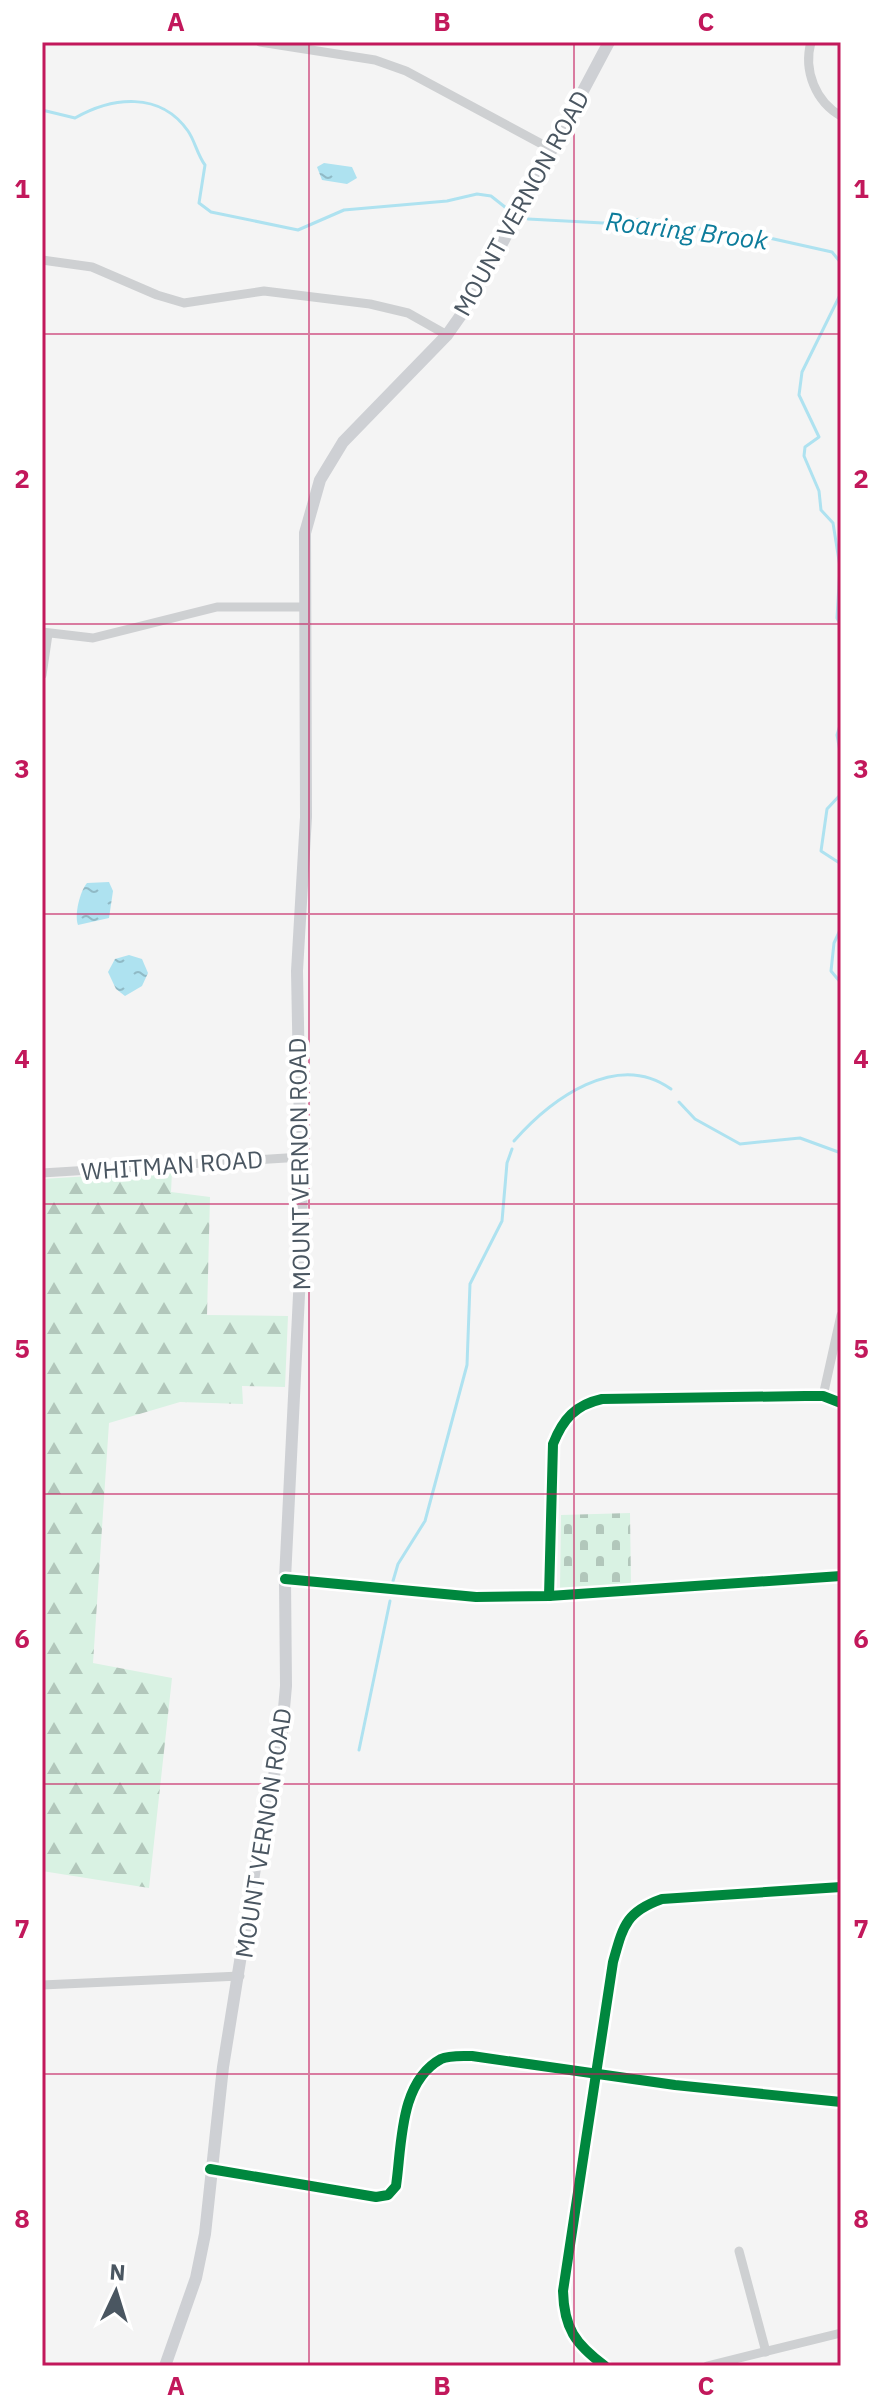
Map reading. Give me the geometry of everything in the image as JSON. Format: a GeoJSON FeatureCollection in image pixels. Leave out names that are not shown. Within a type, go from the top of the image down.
{"type":"FeatureCollection","features":[{"type":"Feature","properties":{"kind":"main road","name":"MOUNT VERNON ROAD"},"geometry":{"type":"LineString","coordinates":[[165,2366],[196,2278],[205,2234],[210,2169],[256,1862],[281,1742],[286,1686],[285,1579],[302,1272],[297,971],[306,817],[305,533],[324,471],[343,442],[447,335],[473,298],[609,42]]}},
{"type":"Feature","properties":{"kind":"street"},"geometry":{"type":"LineString","coordinates":[[260,42],[375,60],[406,71],[551,149]]}},
{"type":"Feature","properties":{"kind":"street"},"geometry":{"type":"LineString","coordinates":[[811,42],[809,69],[826,108],[841,116]]}},
{"type":"Feature","properties":{"kind":"street"},"geometry":{"type":"LineString","coordinates":[[42,260],[92,267],[184,303],[264,291],[370,304],[408,313],[447,335]]}},
{"type":"Feature","properties":{"kind":"street"},"geometry":{"type":"LineString","coordinates":[[42,675],[45,633],[93,638],[217,607],[305,607]]}},
{"type":"Feature","properties":{"kind":"street","name":"WHITMAN ROAD"},"geometry":{"type":"LineString","coordinates":[[42,1173],[302,1157]]}},
{"type":"Feature","properties":{"kind":"street"},"geometry":{"type":"LineString","coordinates":[[823,1396],[841,1315]]}},
{"type":"Feature","properties":{"kind":"street"},"geometry":{"type":"LineString","coordinates":[[549,1596],[553,1444],[561,1423],[585,1403],[602,1399],[823,1396],[841,1403]]}},
{"type":"Feature","properties":{"kind":"street"},"geometry":{"type":"LineString","coordinates":[[285,1579],[476,1597],[549,1596],[841,1576]]}},
{"type":"Feature","properties":{"kind":"street"},"geometry":{"type":"LineString","coordinates":[[605,2366],[573,2336],[564,2316],[563,2291],[613,1962],[626,1920],[643,1905],[662,1899],[841,1887]]}},
{"type":"Feature","properties":{"kind":"street"},"geometry":{"type":"LineString","coordinates":[[42,1985],[240,1976]]}},
{"type":"Feature","properties":{"kind":"street"},"geometry":{"type":"LineString","coordinates":[[210,2169],[376,2197],[388,2195],[396,2186],[408,2103],[427,2069],[443,2058],[472,2056],[720,2091],[841,2102]]}},
{"type":"Feature","properties":{"kind":"street"},"geometry":{"type":"LineString","coordinates":[[739,2251],[766,2352]]}},
{"type":"Feature","properties":{"kind":"street"},"geometry":{"type":"LineString","coordinates":[[707,2366],[841,2333]]}},
{"type":"Feature","properties":{"kind":"green space"},"geometry":{"type":"Polygon","coordinates":[[[172,1171],[171,1192],[210,1197],[207,1315],[288,1316],[285,1387],[242,1386],[243,1404],[180,1402],[109,1423],[93,1663],[172,1678],[149,1888],[42,1871],[42,1179],[172,1171]]]}},
{"type":"Feature","properties":{"kind":"green space"},"geometry":{"type":"Polygon","coordinates":[[[630,1513],[631,1585],[560,1590],[561,1515],[630,1513]]]}},
{"type":"Feature","properties":{"kind":"water"},"geometry":{"type":"Polygon","coordinates":[[[324,163],[352,167],[357,178],[347,184],[322,180],[317,167],[324,163]]]}},
{"type":"Feature","properties":{"kind":"water"},"geometry":{"type":"Polygon","coordinates":[[[109,882],[113,891],[109,918],[78,925],[78,903],[87,883],[109,882]]]}},
{"type":"Feature","properties":{"kind":"water"},"geometry":{"type":"Polygon","coordinates":[[[129,955],[142,959],[148,973],[142,986],[125,996],[116,989],[108,972],[115,959],[129,955]]]}},
{"type":"Feature","properties":{"kind":"waterway","name":"Roaring Brook"},"geometry":{"type":"LineString","coordinates":[[42,110],[75,118],[120,102],[150,104],[164,109],[188,131],[205,165],[199,203],[211,212],[298,230],[344,210],[447,201],[477,194],[491,196],[510,211]]}},
{"type":"Feature","properties":{"kind":"waterway","name":"Roaring Brook"},"geometry":{"type":"LineString","coordinates":[[528,219],[603,223],[642,219],[687,228],[747,233],[832,252],[841,263]]}},
{"type":"Feature","properties":{"kind":"waterway","name":"Roaring Brook"},"geometry":{"type":"LineString","coordinates":[[841,293],[802,372],[799,395],[819,437],[805,447],[804,456],[819,491],[821,510],[833,523],[840,567],[837,618],[841,626]]}},
{"type":"Feature","properties":{"kind":"waterway","name":"Roaring Brook"},"geometry":{"type":"LineString","coordinates":[[841,722],[837,735],[841,757]]}},
{"type":"Feature","properties":{"kind":"waterway","name":"Roaring Brook"},"geometry":{"type":"LineString","coordinates":[[841,794],[827,809],[821,851],[841,864]]}},
{"type":"Feature","properties":{"kind":"waterway","name":"Roaring Brook"},"geometry":{"type":"LineString","coordinates":[[841,928],[834,943],[831,971],[841,983]]}},
{"type":"Feature","properties":{"kind":"waterway"},"geometry":{"type":"LineString","coordinates":[[514,1141],[566,1096],[607,1077],[629,1075],[650,1078],[671,1089]]}},
{"type":"Feature","properties":{"kind":"waterway"},"geometry":{"type":"LineString","coordinates":[[679,1102],[695,1119],[740,1144],[800,1138],[841,1153]]}},
{"type":"Feature","properties":{"kind":"waterway"},"geometry":{"type":"LineString","coordinates":[[393,1581],[398,1564],[425,1521],[467,1365],[470,1284],[502,1221],[507,1163],[512,1149]]}},
{"type":"Feature","properties":{"kind":"waterway"},"geometry":{"type":"LineString","coordinates":[[359,1750],[390,1601]]}},
{"type":"Feature","properties":{"kind":"cycle path"},"geometry":{"type":"LineString","coordinates":[[549,1596],[553,1444],[561,1427],[577,1409],[602,1399],[823,1396],[841,1403]]}},
{"type":"Feature","properties":{"kind":"cycle path"},"geometry":{"type":"LineString","coordinates":[[285,1579],[476,1597],[549,1596],[841,1576]]}},
{"type":"Feature","properties":{"kind":"cycle path"},"geometry":{"type":"LineString","coordinates":[[605,2366],[573,2334],[566,2315],[563,2291],[613,1962],[623,1930],[640,1909],[662,1899],[841,1887]]}},
{"type":"Feature","properties":{"kind":"cycle path"},"geometry":{"type":"LineString","coordinates":[[210,2169],[376,2197],[388,2195],[396,2186],[410,2098],[427,2069],[441,2059],[452,2056],[472,2056],[675,2085],[841,2102]]}}]}
